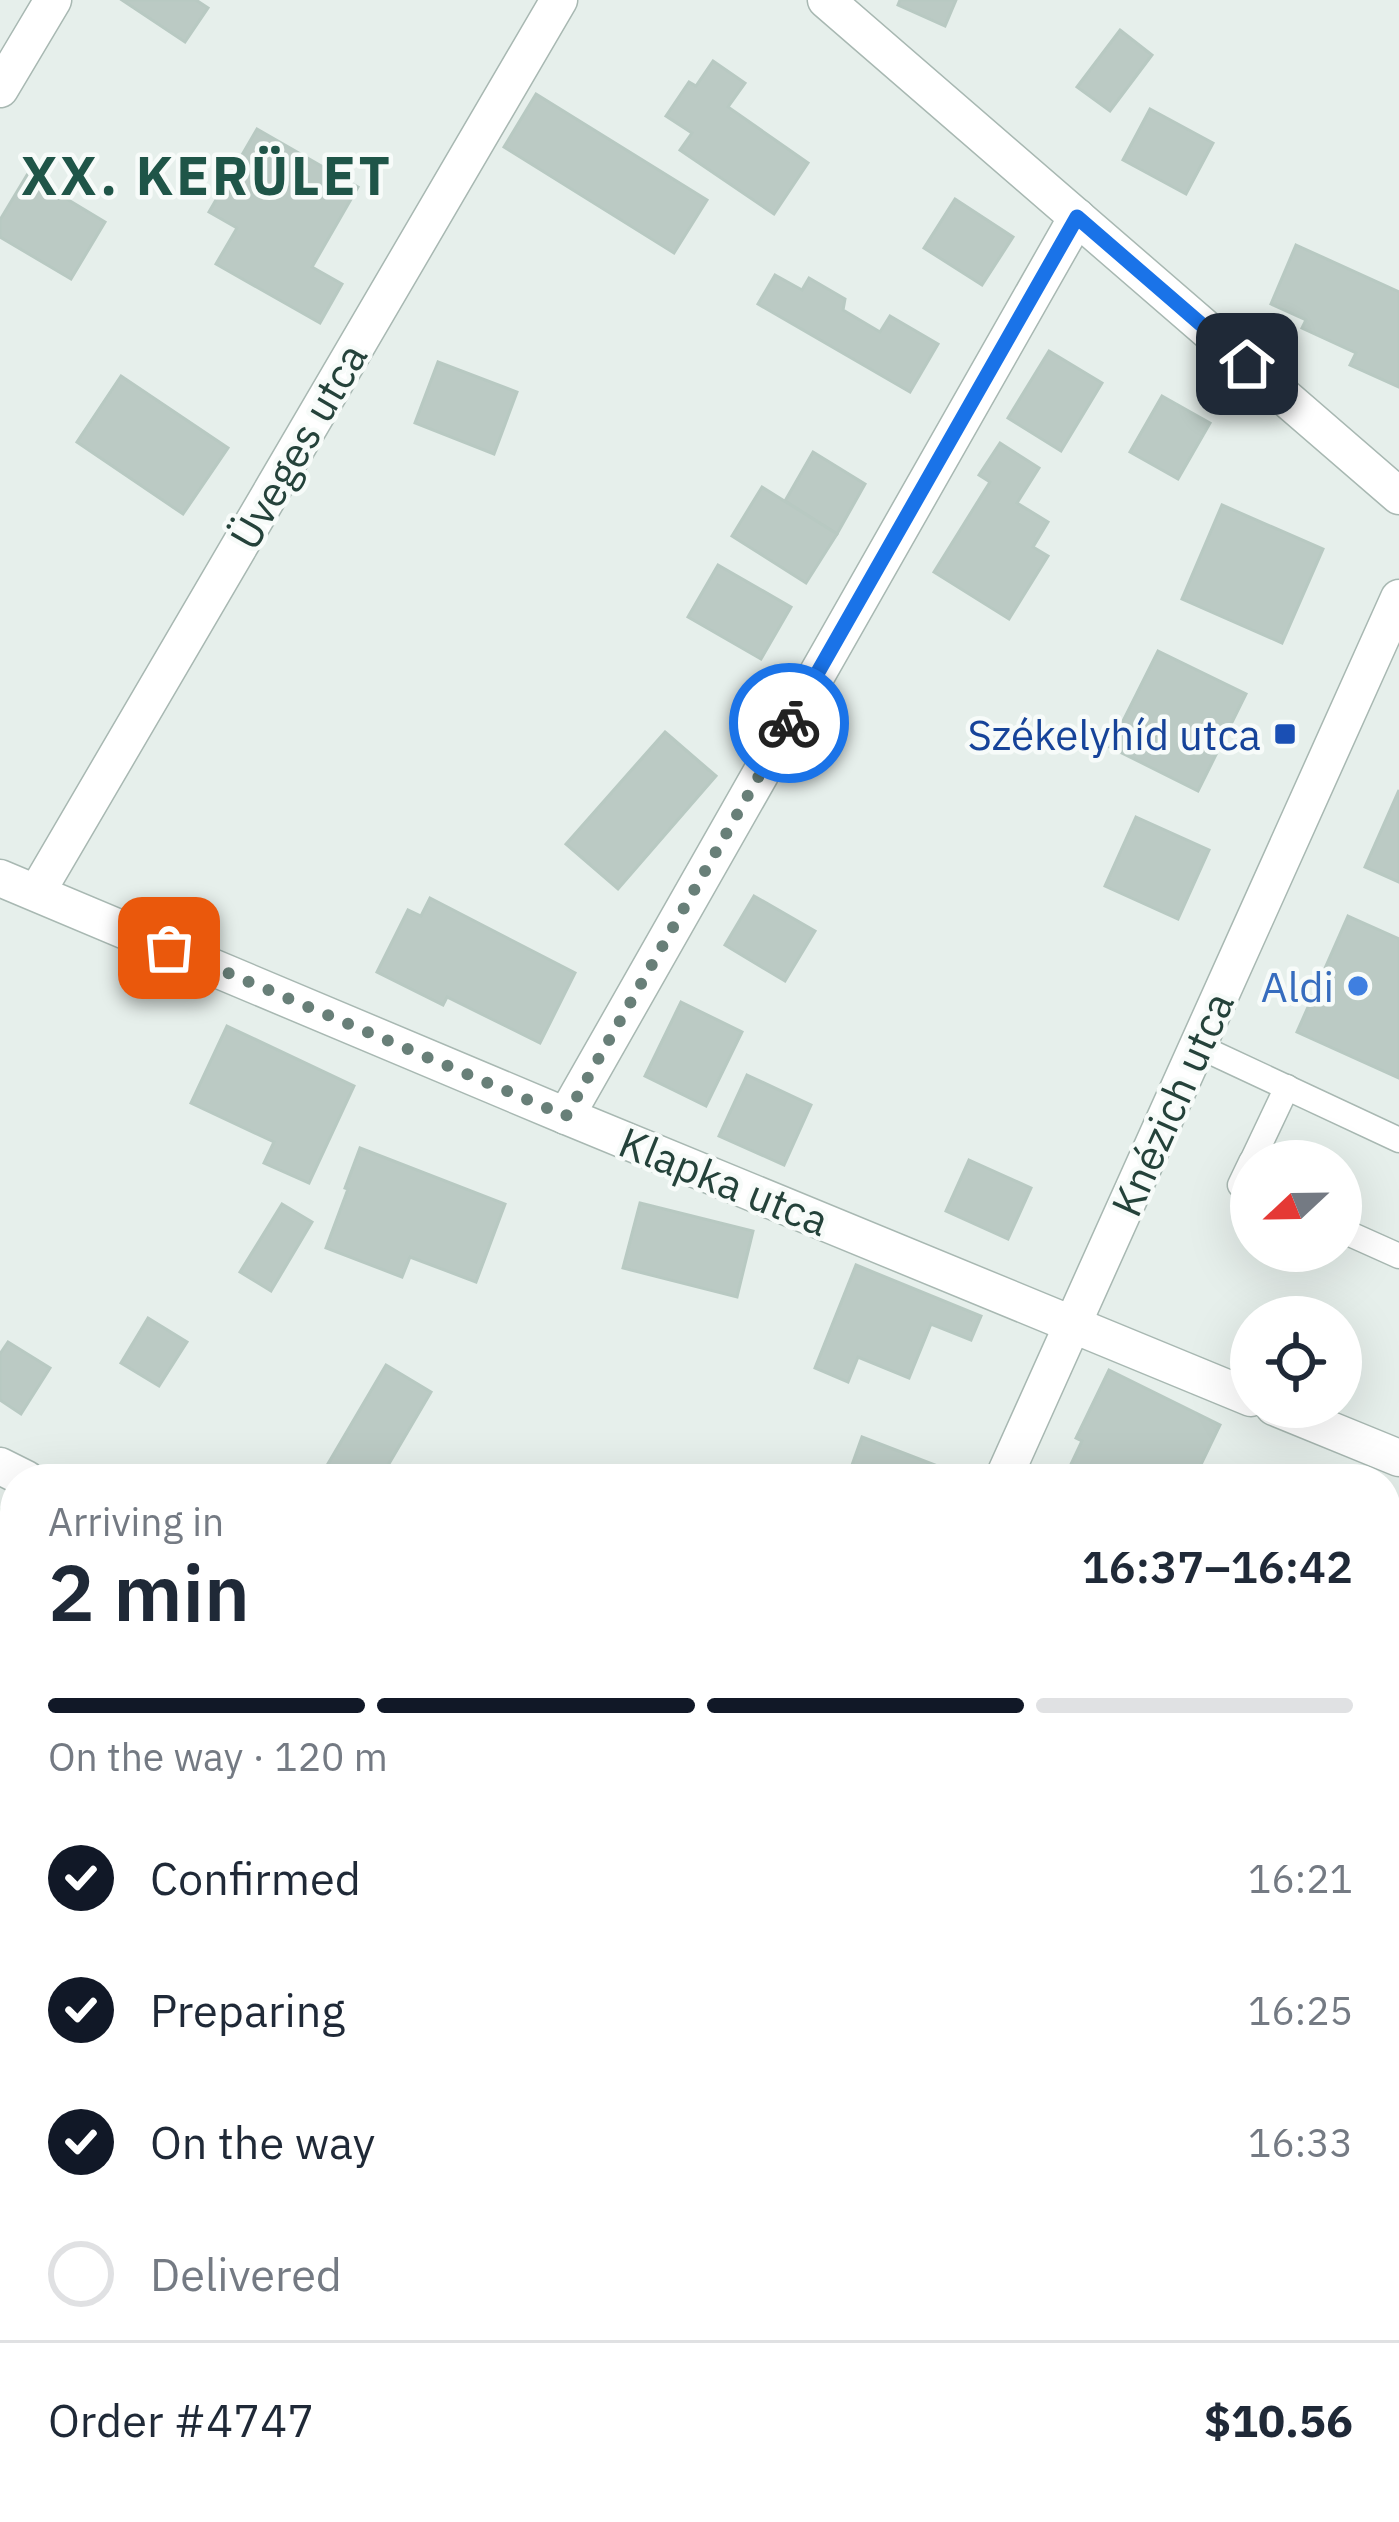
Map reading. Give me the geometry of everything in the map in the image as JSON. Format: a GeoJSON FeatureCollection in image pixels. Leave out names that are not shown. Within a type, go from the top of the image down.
{"type":"FeatureCollection","features":[{"type":"Feature","properties":{"kind":"street"},"geometry":{"type":"LineString","coordinates":[[5,71],[52,0]]}},
{"type":"Feature","properties":{"kind":"street","name":"Üveges utca"},"geometry":{"type":"LineString","coordinates":[[37,892],[559,0]]}},
{"type":"Feature","properties":{"kind":"street"},"geometry":{"type":"LineString","coordinates":[[826,0],[1399,496]]}},
{"type":"Feature","properties":{"kind":"street"},"geometry":{"type":"LineString","coordinates":[[566,1116],[1077,217]]}},
{"type":"Feature","properties":{"kind":"street","name":"Knézich utca"},"geometry":{"type":"LineString","coordinates":[[1010,1464],[1399,598]]}},
{"type":"Feature","properties":{"kind":"street","name":"Klapka utca"},"geometry":{"type":"LineString","coordinates":[[0,878],[1230,1389]]}},
{"type":"Feature","properties":{"kind":"street"},"geometry":{"type":"LineString","coordinates":[[1325,1428],[1399,1458]]}},
{"type":"Feature","properties":{"kind":"lane"},"geometry":{"type":"LineString","coordinates":[[1198,1046],[1399,1140]]}},
{"type":"Feature","properties":{"kind":"lane"},"geometry":{"type":"LineString","coordinates":[[1262,1140],[1287,1087]]}},
{"type":"Feature","properties":{"kind":"lane"},"geometry":{"type":"LineString","coordinates":[[1362,1239],[1399,1256]]}},
{"type":"Feature","properties":{"kind":"building"},"geometry":{"type":"Polygon","coordinates":[[[122,0],[196,0],[208,8],[185,42],[122,0]]]}},
{"type":"Feature","properties":{"kind":"building"},"geometry":{"type":"Polygon","coordinates":[[[900,0],[956,0],[945,26],[898,5],[900,0]]]}},
{"type":"Feature","properties":{"kind":"building"},"geometry":{"type":"Polygon","coordinates":[[[1120,30],[1152,55],[1110,111],[1077,87],[1120,30]]]}},
{"type":"Feature","properties":{"kind":"building"},"geometry":{"type":"Polygon","coordinates":[[[713,61],[745,83],[728,107],[808,163],[774,214],[680,150],[692,133],[666,116],[689,82],[696,86],[713,61]]]}},
{"type":"Feature","properties":{"kind":"building"},"geometry":{"type":"Polygon","coordinates":[[[536,94],[707,200],[674,253],[504,147],[536,94]]]}},
{"type":"Feature","properties":{"kind":"building"},"geometry":{"type":"Polygon","coordinates":[[[1150,109],[1213,143],[1186,194],[1123,160],[1150,109]]]}},
{"type":"Feature","properties":{"kind":"building"},"geometry":{"type":"Polygon","coordinates":[[[257,129],[358,187],[312,267],[342,284],[320,323],[216,264],[237,228],[209,212],[257,129]]]}},
{"type":"Feature","properties":{"kind":"building"},"geometry":{"type":"Polygon","coordinates":[[[27,175],[105,222],[71,279],[0,237],[0,220],[27,175]]]}},
{"type":"Feature","properties":{"kind":"building"},"geometry":{"type":"Polygon","coordinates":[[[955,199],[1013,237],[982,285],[924,248],[955,199]]]}},
{"type":"Feature","properties":{"kind":"building"},"geometry":{"type":"Polygon","coordinates":[[[1296,245],[1399,292],[1399,387],[1350,365],[1356,353],[1302,328],[1306,320],[1271,304],[1296,245]]]}},
{"type":"Feature","properties":{"kind":"building"},"geometry":{"type":"Polygon","coordinates":[[[775,275],[802,290],[809,278],[845,299],[843,310],[880,332],[890,316],[938,344],[910,392],[758,304],[775,275]]]}},
{"type":"Feature","properties":{"kind":"building"},"geometry":{"type":"Polygon","coordinates":[[[1049,351],[1102,383],[1061,451],[1008,418],[1049,351]]]}},
{"type":"Feature","properties":{"kind":"building"},"geometry":{"type":"Polygon","coordinates":[[[438,362],[517,392],[494,454],[415,423],[438,362]]]}},
{"type":"Feature","properties":{"kind":"building"},"geometry":{"type":"Polygon","coordinates":[[[121,376],[228,448],[183,514],[77,442],[121,376]]]}},
{"type":"Feature","properties":{"kind":"building"},"geometry":{"type":"Polygon","coordinates":[[[1162,396],[1210,423],[1178,479],[1130,452],[1162,396]]]}},
{"type":"Feature","properties":{"kind":"building"},"geometry":{"type":"Polygon","coordinates":[[[1000,443],[1039,468],[1017,503],[1048,522],[1033,547],[1048,556],[1009,619],[934,572],[990,482],[979,475],[1000,443]]]}},
{"type":"Feature","properties":{"kind":"building"},"geometry":{"type":"Polygon","coordinates":[[[813,452],[865,484],[837,534],[785,501],[813,452]]]}},
{"type":"Feature","properties":{"kind":"building"},"geometry":{"type":"Polygon","coordinates":[[[762,487],[837,534],[806,583],[732,536],[762,487]]]}},
{"type":"Feature","properties":{"kind":"building"},"geometry":{"type":"Polygon","coordinates":[[[1222,505],[1323,549],[1282,643],[1182,599],[1222,505]]]}},
{"type":"Feature","properties":{"kind":"building"},"geometry":{"type":"Polygon","coordinates":[[[718,565],[791,607],[761,659],[688,617],[718,565]]]}},
{"type":"Feature","properties":{"kind":"building"},"geometry":{"type":"Polygon","coordinates":[[[1158,651],[1246,694],[1198,791],[1110,747],[1158,651]]]}},
{"type":"Feature","properties":{"kind":"building"},"geometry":{"type":"Polygon","coordinates":[[[665,732],[716,776],[618,889],[566,844],[665,732]]]}},
{"type":"Feature","properties":{"kind":"building"},"geometry":{"type":"Polygon","coordinates":[[[1399,790],[1399,882],[1365,867],[1399,790]]]}},
{"type":"Feature","properties":{"kind":"building"},"geometry":{"type":"Polygon","coordinates":[[[1136,817],[1209,850],[1178,919],[1105,886],[1136,817]]]}},
{"type":"Feature","properties":{"kind":"building"},"geometry":{"type":"Polygon","coordinates":[[[754,896],[815,931],[785,981],[725,945],[754,896]]]}},
{"type":"Feature","properties":{"kind":"building"},"geometry":{"type":"Polygon","coordinates":[[[430,898],[575,973],[540,1043],[447,997],[443,1005],[377,972],[408,910],[421,916],[430,898]]]}},
{"type":"Feature","properties":{"kind":"building","name":"Aldi"},"geometry":{"type":"Polygon","coordinates":[[[1348,916],[1399,939],[1399,1078],[1297,1032],[1348,916]]]}},
{"type":"Feature","properties":{"kind":"building"},"geometry":{"type":"Polygon","coordinates":[[[681,1002],[742,1032],[706,1106],[645,1076],[681,1002]]]}},
{"type":"Feature","properties":{"kind":"building"},"geometry":{"type":"Polygon","coordinates":[[[227,1026],[354,1086],[309,1183],[264,1163],[274,1142],[191,1103],[227,1026]]]}},
{"type":"Feature","properties":{"kind":"building"},"geometry":{"type":"Polygon","coordinates":[[[747,1075],[811,1105],[784,1165],[719,1136],[747,1075]]]}},
{"type":"Feature","properties":{"kind":"building"},"geometry":{"type":"Polygon","coordinates":[[[360,1148],[505,1204],[476,1282],[410,1257],[402,1277],[326,1248],[360,1148]]]}},
{"type":"Feature","properties":{"kind":"building"},"geometry":{"type":"Polygon","coordinates":[[[969,1160],[1031,1188],[1008,1239],[946,1211],[969,1160]]]}},
{"type":"Feature","properties":{"kind":"building"},"geometry":{"type":"Polygon","coordinates":[[[640,1203],[753,1231],[737,1297],[623,1268],[640,1203]]]}},
{"type":"Feature","properties":{"kind":"building"},"geometry":{"type":"Polygon","coordinates":[[[282,1204],[312,1222],[271,1291],[240,1272],[282,1204]]]}},
{"type":"Feature","properties":{"kind":"building"},"geometry":{"type":"Polygon","coordinates":[[[856,1265],[981,1316],[971,1340],[931,1324],[909,1378],[858,1357],[848,1382],[815,1368],[856,1265]]]}},
{"type":"Feature","properties":{"kind":"building"},"geometry":{"type":"Polygon","coordinates":[[[148,1318],[187,1342],[159,1386],[121,1363],[148,1318]]]}},
{"type":"Feature","properties":{"kind":"building"},"geometry":{"type":"Polygon","coordinates":[[[8,1342],[50,1368],[21,1414],[0,1400],[0,1354],[8,1342]]]}},
{"type":"Feature","properties":{"kind":"building"},"geometry":{"type":"Polygon","coordinates":[[[386,1365],[431,1392],[389,1464],[328,1464],[386,1365]]]}},
{"type":"Feature","properties":{"kind":"building"},"geometry":{"type":"Polygon","coordinates":[[[1109,1370],[1220,1425],[1201,1464],[1071,1464],[1082,1441],[1076,1438],[1109,1370]]]}},
{"type":"Feature","properties":{"kind":"building"},"geometry":{"type":"Polygon","coordinates":[[[862,1437],[932,1464],[852,1464],[862,1437]]]}},
{"type":"Feature","properties":{"kind":"way so far"},"geometry":{"type":"LineString","coordinates":[[169,948],[566,1116],[789,723]]}},
{"type":"Feature","properties":{"kind":"place","name":"Székelyhíd utca"},"geometry":{"type":"Point","coordinates":[1285,734]}},
{"type":"Feature","properties":{"kind":"place","name":"Aldi"},"geometry":{"type":"Point","coordinates":[1358,986]}},
{"type":"Feature","properties":{"kind":"district","name":"XX. KERÜLET"},"geometry":{"type":"Point","coordinates":[207,175]}},
{"type":"Feature","properties":{"kind":"route"},"geometry":{"type":"LineString","coordinates":[[789,723],[1077,217],[1247,364]]}}]}
